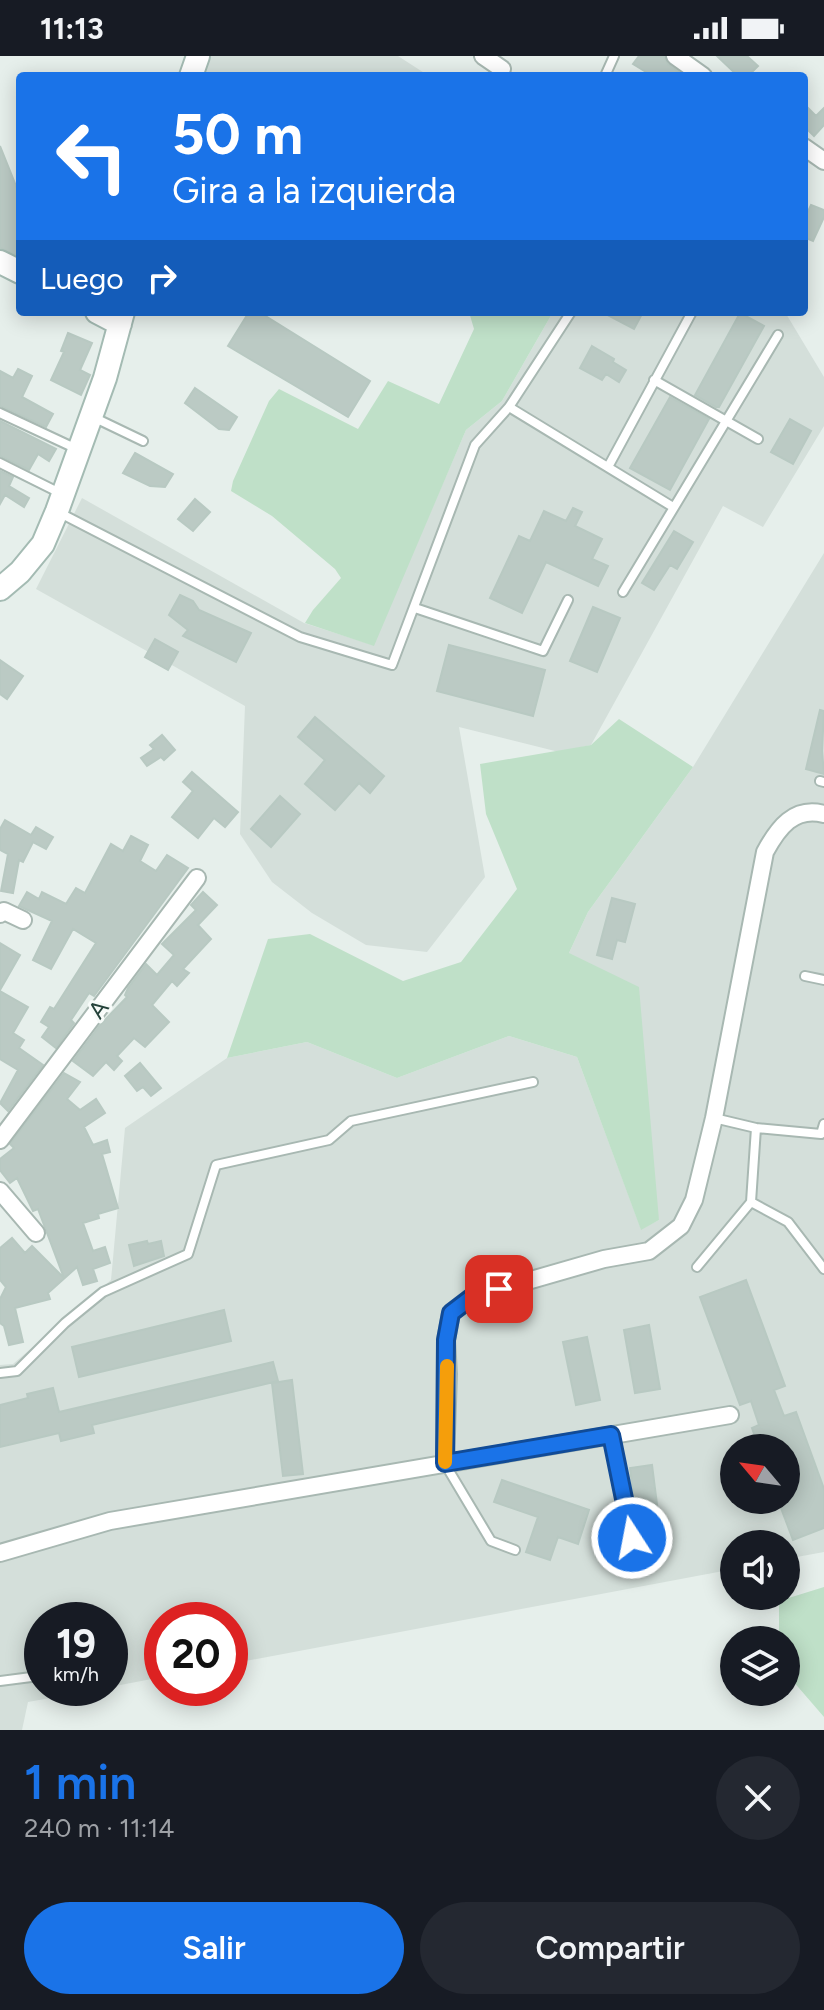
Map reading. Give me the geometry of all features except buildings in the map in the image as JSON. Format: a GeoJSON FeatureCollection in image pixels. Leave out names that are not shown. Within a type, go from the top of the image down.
{"type":"FeatureCollection","features":[{"type":"Feature","properties":{"kind":"street"},"geometry":{"type":"LineString","coordinates":[[483,56],[502,69]]}},
{"type":"Feature","properties":{"kind":"street"},"geometry":{"type":"LineString","coordinates":[[675,56],[697,72]]}},
{"type":"Feature","properties":{"kind":"street"},"geometry":{"type":"LineString","coordinates":[[0,589],[20,572],[43,544],[80,451],[121,318]]}},
{"type":"Feature","properties":{"kind":"street"},"geometry":{"type":"LineString","coordinates":[[445,1463],[446,1340],[451,1313],[472,1297],[604,1259],[649,1251],[681,1226],[694,1200],[714,1118],[765,852],[776,831],[796,814],[814,811],[824,814]]}},
{"type":"Feature","properties":{"kind":"street","name":"A"},"geometry":{"type":"LineString","coordinates":[[0,1140],[197,878]]}},
{"type":"Feature","properties":{"kind":"street"},"geometry":{"type":"LineString","coordinates":[[0,914],[4,911],[23,920]]}},
{"type":"Feature","properties":{"kind":"street"},"geometry":{"type":"LineString","coordinates":[[0,1191],[36,1233]]}},
{"type":"Feature","properties":{"kind":"street"},"geometry":{"type":"LineString","coordinates":[[0,1553],[110,1521],[730,1415]]}},
{"type":"Feature","properties":{"kind":"lane"},"geometry":{"type":"LineString","coordinates":[[0,463],[60,503],[300,637],[392,665],[475,445],[509,407],[568,316]]}},
{"type":"Feature","properties":{"kind":"lane"},"geometry":{"type":"LineString","coordinates":[[608,467],[690,316]]}},
{"type":"Feature","properties":{"kind":"lane"},"geometry":{"type":"LineString","coordinates":[[623,592],[778,335]]}},
{"type":"Feature","properties":{"kind":"lane"},"geometry":{"type":"LineString","coordinates":[[654,380],[758,439]]}},
{"type":"Feature","properties":{"kind":"lane"},"geometry":{"type":"LineString","coordinates":[[509,407],[673,507]]}},
{"type":"Feature","properties":{"kind":"lane"},"geometry":{"type":"LineString","coordinates":[[0,413],[80,451]]}},
{"type":"Feature","properties":{"kind":"lane"},"geometry":{"type":"LineString","coordinates":[[92,416],[143,441]]}},
{"type":"Feature","properties":{"kind":"lane"},"geometry":{"type":"LineString","coordinates":[[415,608],[543,651],[568,600]]}},
{"type":"Feature","properties":{"kind":"lane"},"geometry":{"type":"LineString","coordinates":[[805,976],[824,980]]}},
{"type":"Feature","properties":{"kind":"lane"},"geometry":{"type":"LineString","coordinates":[[0,1373],[17,1371],[65,1323],[103,1292],[188,1254],[216,1165],[329,1140],[351,1121],[533,1082]]}},
{"type":"Feature","properties":{"kind":"lane"},"geometry":{"type":"LineString","coordinates":[[714,1118],[756,1128],[822,1134],[824,1124]]}},
{"type":"Feature","properties":{"kind":"lane"},"geometry":{"type":"LineString","coordinates":[[697,1267],[751,1202],[756,1128]]}},
{"type":"Feature","properties":{"kind":"lane"},"geometry":{"type":"LineString","coordinates":[[751,1202],[788,1222],[824,1269]]}},
{"type":"Feature","properties":{"kind":"lane"},"geometry":{"type":"LineString","coordinates":[[611,1435],[632,1538]]}},
{"type":"Feature","properties":{"kind":"lane"},"geometry":{"type":"LineString","coordinates":[[445,1463],[491,1541],[515,1550]]}},
{"type":"Feature","properties":{"kind":"lane"},"geometry":{"type":"LineString","coordinates":[[0,1681],[24,1678]]}},
{"type":"Feature","properties":{"kind":"shaded area"},"geometry":{"type":"Polygon","coordinates":[[[211,56],[398,56],[423,72],[205,72],[211,56]]]}},
{"type":"Feature","properties":{"kind":"shaded area"},"geometry":{"type":"Polygon","coordinates":[[[551,316],[787,316],[824,377],[824,426],[763,527],[723,506],[591,745],[559,752],[459,727],[485,877],[427,952],[366,945],[312,913],[272,882],[240,834],[245,706],[36,589],[82,498],[304,623],[373,645],[466,430],[502,401],[551,316]]]}},
{"type":"Feature","properties":{"kind":"shaded area"},"geometry":{"type":"Polygon","coordinates":[[[824,553],[824,1552],[800,1556],[800,1530],[720,1530],[720,1572],[248,1661],[248,1602],[144,1602],[144,1680],[128,1684],[128,1602],[24,1602],[24,1706],[27,1706],[22,1730],[0,1730],[0,1365],[13,1364],[111,1280],[125,1128],[227,1058],[307,1042],[397,1078],[509,1036],[577,1057],[641,1229],[659,1220],[569,953],[588,912],[693,767],[824,553]]]}},
{"type":"Feature","properties":{"kind":"green space"},"geometry":{"type":"Polygon","coordinates":[[[470,316],[551,316],[502,401],[466,430],[374,646],[305,623],[341,578],[335,569],[272,516],[231,491],[269,401],[279,389],[358,429],[388,381],[439,404],[474,329],[470,316]]]}},
{"type":"Feature","properties":{"kind":"green space"},"geometry":{"type":"Polygon","coordinates":[[[619,719],[693,767],[588,912],[569,953],[639,987],[659,1220],[641,1230],[577,1057],[509,1036],[397,1078],[307,1042],[227,1058],[268,939],[310,934],[403,981],[461,962],[517,889],[486,814],[480,764],[591,745],[619,719]]]}},
{"type":"Feature","properties":{"kind":"green space"},"geometry":{"type":"Polygon","coordinates":[[[824,1587],[824,1717],[800,1689],[800,1626],[779,1626],[779,1610],[800,1610],[800,1594],[824,1587]]]}},
{"type":"Feature","properties":{"kind":"slow traffic"},"geometry":{"type":"LineString","coordinates":[[445,1462],[447,1366]]}},
{"type":"Feature","properties":{"kind":"route"},"geometry":{"type":"LineString","coordinates":[[499,1289],[472,1297],[451,1313],[446,1340],[445,1463],[611,1435],[632,1538]]}}]}
